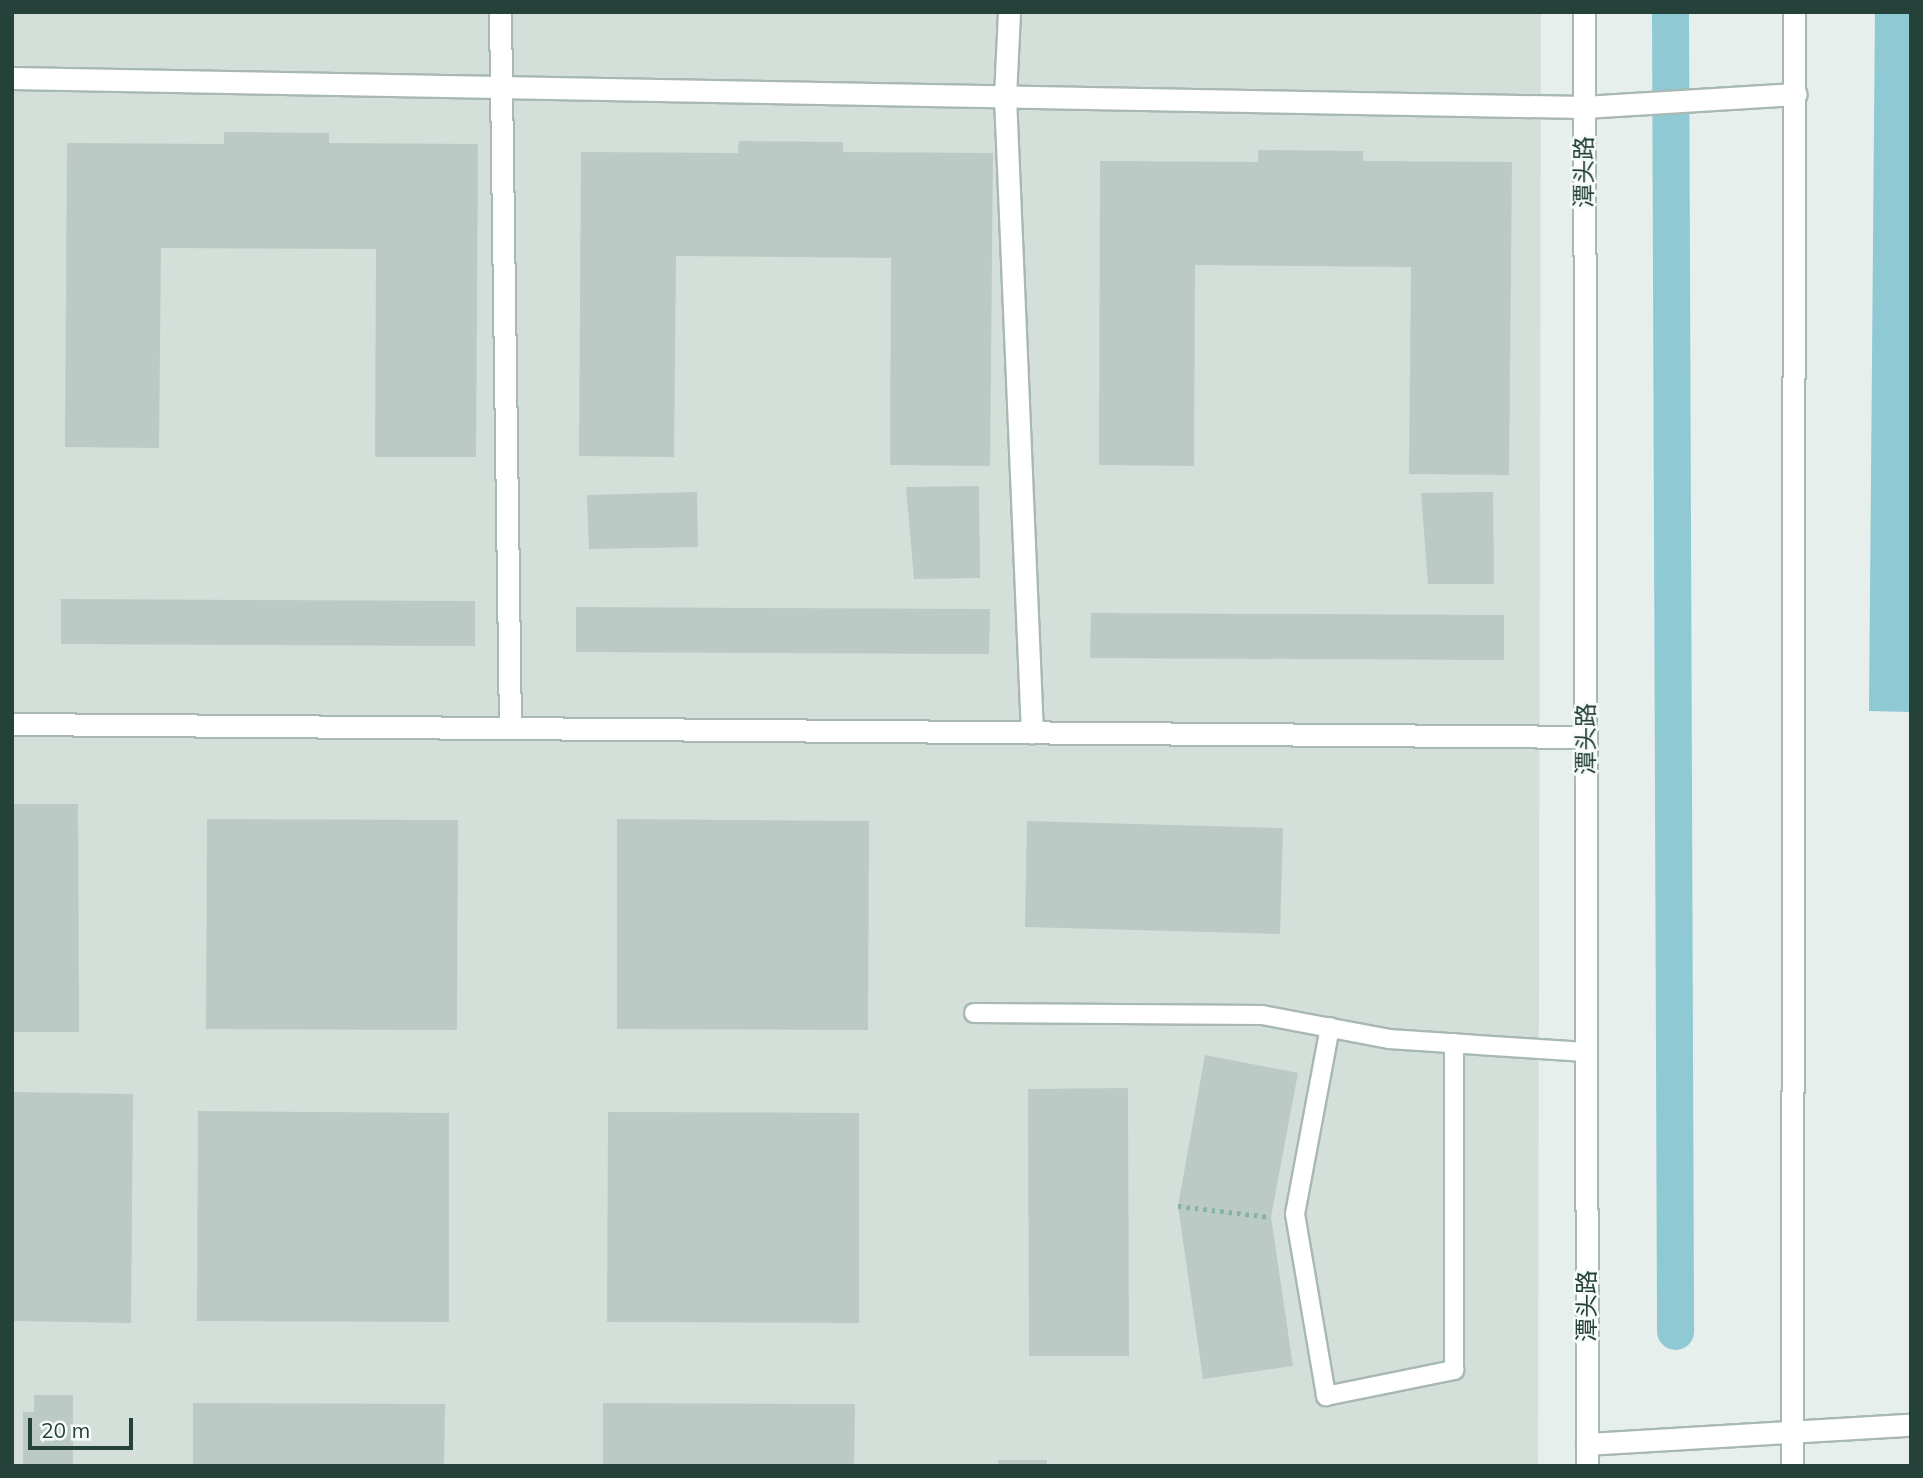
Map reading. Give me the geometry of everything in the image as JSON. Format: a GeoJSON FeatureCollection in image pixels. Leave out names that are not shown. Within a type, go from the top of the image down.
{"type":"FeatureCollection","features":[{"type":"Feature","properties":{"kind":"street"},"geometry":{"type":"LineString","coordinates":[[500,12],[496,87],[510,728]]}},
{"type":"Feature","properties":{"kind":"street"},"geometry":{"type":"LineString","coordinates":[[1009,12],[1005,96],[1032,732]]}},
{"type":"Feature","properties":{"kind":"street","name":"潭头路"},"geometry":{"type":"LineString","coordinates":[[1584,12],[1587,1466]]}},
{"type":"Feature","properties":{"kind":"street"},"geometry":{"type":"LineString","coordinates":[[1793,1466],[1789,1436],[1796,94],[1794,12]]}},
{"type":"Feature","properties":{"kind":"street"},"geometry":{"type":"LineString","coordinates":[[12,78],[1584,107],[1796,94]]}},
{"type":"Feature","properties":{"kind":"street"},"geometry":{"type":"LineString","coordinates":[[12,724],[1586,737]]}},
{"type":"Feature","properties":{"kind":"street"},"geometry":{"type":"LineString","coordinates":[[1587,1444],[1789,1436],[1911,1425]]}},
{"type":"Feature","properties":{"kind":"lane"},"geometry":{"type":"LineString","coordinates":[[974,1013],[1262,1014],[1330,1027],[1454,1043],[1586,1052]]}},
{"type":"Feature","properties":{"kind":"lane"},"geometry":{"type":"LineString","coordinates":[[1330,1027],[1296,1214],[1325,1396],[1454,1370],[1454,1043]]}},
{"type":"Feature","properties":{"kind":"path"},"geometry":{"type":"LineString","coordinates":[[1178,1206],[1271,1217]]}},
{"type":"Feature","properties":{"kind":"shaded area"},"geometry":{"type":"Polygon","coordinates":[[[12,12],[1541,12],[1538,1466],[12,1466],[12,12]]]}},
{"type":"Feature","properties":{"kind":"water"},"geometry":{"type":"Polygon","coordinates":[[[1875,12],[1911,12],[1911,712],[1869,711],[1875,12]]]}},
{"type":"Feature","properties":{"kind":"building"},"geometry":{"type":"Polygon","coordinates":[[[224,132],[329,133],[329,143],[478,144],[476,457],[375,457],[376,249],[161,248],[159,448],[65,447],[67,143],[224,144],[224,132]]]}},
{"type":"Feature","properties":{"kind":"building"},"geometry":{"type":"Polygon","coordinates":[[[739,141],[843,142],[843,152],[993,153],[990,466],[890,465],[891,258],[676,256],[674,457],[579,456],[581,152],[738,153],[739,141]]]}},
{"type":"Feature","properties":{"kind":"building"},"geometry":{"type":"Polygon","coordinates":[[[1258,150],[1363,151],[1363,161],[1512,162],[1509,475],[1409,474],[1411,267],[1195,265],[1194,466],[1099,465],[1100,161],[1258,162],[1258,150]]]}},
{"type":"Feature","properties":{"kind":"building"},"geometry":{"type":"Polygon","coordinates":[[[979,486],[980,578],[914,579],[906,487],[979,486]]]}},
{"type":"Feature","properties":{"kind":"building"},"geometry":{"type":"Polygon","coordinates":[[[697,492],[698,547],[589,549],[587,495],[697,492]]]}},
{"type":"Feature","properties":{"kind":"building"},"geometry":{"type":"Polygon","coordinates":[[[1493,492],[1494,584],[1428,584],[1421,493],[1493,492]]]}},
{"type":"Feature","properties":{"kind":"building"},"geometry":{"type":"Polygon","coordinates":[[[61,599],[475,601],[475,646],[61,644],[61,599]]]}},
{"type":"Feature","properties":{"kind":"building"},"geometry":{"type":"Polygon","coordinates":[[[576,607],[990,609],[989,654],[576,652],[576,607]]]}},
{"type":"Feature","properties":{"kind":"building"},"geometry":{"type":"Polygon","coordinates":[[[1091,613],[1504,615],[1504,660],[1090,658],[1091,613]]]}},
{"type":"Feature","properties":{"kind":"building"},"geometry":{"type":"Polygon","coordinates":[[[12,804],[78,804],[79,1032],[12,1032],[12,804]]]}},
{"type":"Feature","properties":{"kind":"building"},"geometry":{"type":"Polygon","coordinates":[[[207,819],[458,820],[457,1030],[206,1029],[207,819]]]}},
{"type":"Feature","properties":{"kind":"building"},"geometry":{"type":"Polygon","coordinates":[[[617,819],[869,821],[868,1030],[617,1029],[617,819]]]}},
{"type":"Feature","properties":{"kind":"building"},"geometry":{"type":"Polygon","coordinates":[[[1027,821],[1283,828],[1280,934],[1025,927],[1027,821]]]}},
{"type":"Feature","properties":{"kind":"building"},"geometry":{"type":"Polygon","coordinates":[[[1205,1055],[1298,1073],[1271,1217],[1293,1366],[1203,1379],[1178,1206],[1205,1055]]]}},
{"type":"Feature","properties":{"kind":"building"},"geometry":{"type":"Polygon","coordinates":[[[1128,1088],[1129,1356],[1029,1356],[1028,1089],[1128,1088]]]}},
{"type":"Feature","properties":{"kind":"building"},"geometry":{"type":"Polygon","coordinates":[[[12,1092],[133,1094],[131,1323],[12,1321],[12,1092]]]}},
{"type":"Feature","properties":{"kind":"building"},"geometry":{"type":"Polygon","coordinates":[[[198,1111],[449,1113],[449,1322],[197,1321],[198,1111]]]}},
{"type":"Feature","properties":{"kind":"building"},"geometry":{"type":"Polygon","coordinates":[[[608,1112],[859,1113],[859,1323],[607,1322],[608,1112]]]}},
{"type":"Feature","properties":{"kind":"building"},"geometry":{"type":"Polygon","coordinates":[[[34,1395],[73,1395],[73,1466],[23,1466],[23,1412],[34,1412],[34,1395]]]}},
{"type":"Feature","properties":{"kind":"building"},"geometry":{"type":"Polygon","coordinates":[[[193,1403],[445,1404],[444,1466],[193,1466],[193,1403]]]}},
{"type":"Feature","properties":{"kind":"building"},"geometry":{"type":"Polygon","coordinates":[[[603,1403],[855,1404],[854,1466],[603,1466],[603,1403]]]}},
{"type":"Feature","properties":{"kind":"building"},"geometry":{"type":"Polygon","coordinates":[[[998,1460],[1047,1460],[1047,1466],[998,1466],[998,1460]]]}},
{"type":"Feature","properties":{"kind":"waterway"},"geometry":{"type":"LineString","coordinates":[[1670,12],[1675,1331]]}}]}
